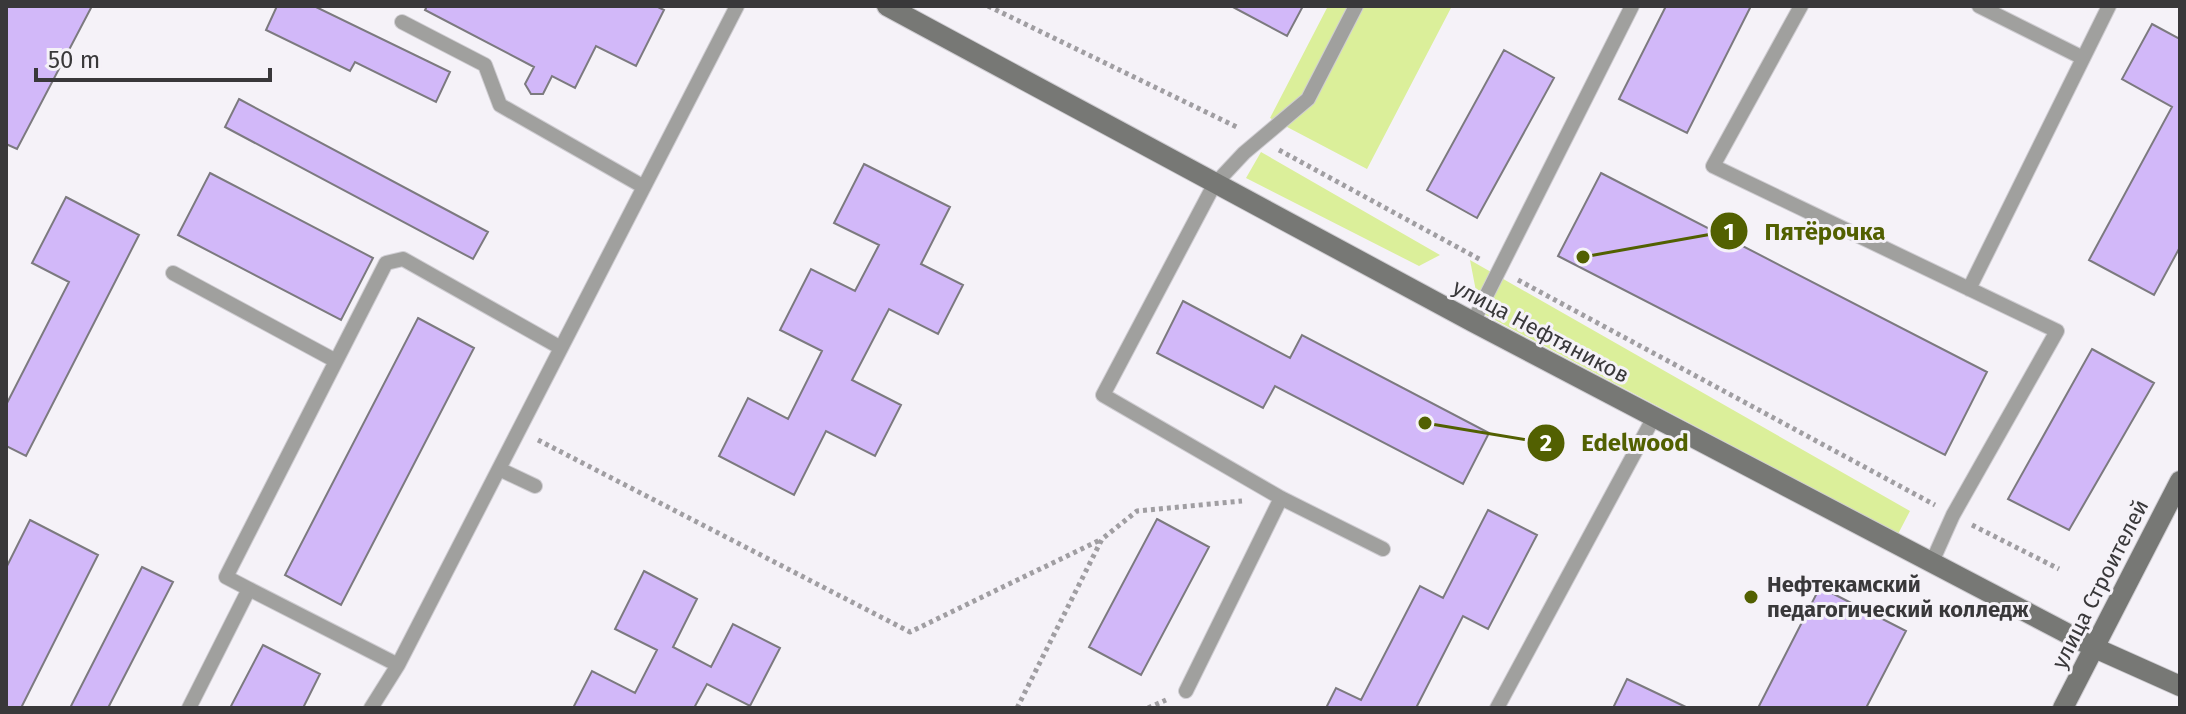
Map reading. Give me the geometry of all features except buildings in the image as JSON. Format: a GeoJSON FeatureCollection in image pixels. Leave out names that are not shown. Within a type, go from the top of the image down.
{"type":"FeatureCollection","features":[{"type":"Feature","properties":{"kind":"main road","name":"улица Нефтяников"},"geometry":{"type":"LineString","coordinates":[[887,6],[1473,322],[2095,648],[2180,686]]}},
{"type":"Feature","properties":{"kind":"main road","name":"улица Строителей"},"geometry":{"type":"LineString","coordinates":[[2063,708],[2180,481]]}},
{"type":"Feature","properties":{"kind":"lane"},"geometry":{"type":"LineString","coordinates":[[371,708],[398,665],[737,6]]}},
{"type":"Feature","properties":{"kind":"lane"},"geometry":{"type":"LineString","coordinates":[[1356,6],[1308,99],[1259,139],[1214,185],[1103,395],[1281,498],[1383,549]]}},
{"type":"Feature","properties":{"kind":"lane"},"geometry":{"type":"LineString","coordinates":[[1473,322],[1632,6]]}},
{"type":"Feature","properties":{"kind":"lane"},"geometry":{"type":"LineString","coordinates":[[1801,6],[1713,166],[2057,331],[1953,515],[1932,562]]}},
{"type":"Feature","properties":{"kind":"lane"},"geometry":{"type":"LineString","coordinates":[[1979,6],[2083,58]]}},
{"type":"Feature","properties":{"kind":"lane"},"geometry":{"type":"LineString","coordinates":[[1969,289],[2109,6]]}},
{"type":"Feature","properties":{"kind":"lane"},"geometry":{"type":"LineString","coordinates":[[402,22],[485,65],[500,105],[644,187]]}},
{"type":"Feature","properties":{"kind":"lane"},"geometry":{"type":"LineString","coordinates":[[398,665],[226,577],[386,263],[403,259],[561,348]]}},
{"type":"Feature","properties":{"kind":"lane"},"geometry":{"type":"LineString","coordinates":[[173,273],[336,361]]}},
{"type":"Feature","properties":{"kind":"lane"},"geometry":{"type":"LineString","coordinates":[[1497,708],[1654,417]]}},
{"type":"Feature","properties":{"kind":"lane"},"geometry":{"type":"LineString","coordinates":[[499,469],[535,486]]}},
{"type":"Feature","properties":{"kind":"lane"},"geometry":{"type":"LineString","coordinates":[[1186,691],[1281,498]]}},
{"type":"Feature","properties":{"kind":"lane"},"geometry":{"type":"LineString","coordinates":[[189,708],[249,589]]}},
{"type":"Feature","properties":{"kind":"path"},"geometry":{"type":"LineString","coordinates":[[988,6],[1259,139],[1953,515],[2059,569]]}},
{"type":"Feature","properties":{"kind":"path"},"geometry":{"type":"LineString","coordinates":[[519,430],[910,632],[1102,539],[1137,511],[1281,498]]}},
{"type":"Feature","properties":{"kind":"path"},"geometry":{"type":"LineString","coordinates":[[1017,708],[1102,539]]}},
{"type":"Feature","properties":{"kind":"green space"},"geometry":{"type":"Polygon","coordinates":[[[1328,6],[1452,6],[1367,169],[1270,118],[1328,6]]]}},
{"type":"Feature","properties":{"kind":"green space"},"geometry":{"type":"Polygon","coordinates":[[[1261,152],[1440,255],[1419,266],[1246,178],[1261,152]]]}},
{"type":"Feature","properties":{"kind":"green space"},"geometry":{"type":"Polygon","coordinates":[[[1470,260],[1910,511],[1898,534],[1480,312],[1470,260]]]}},
{"type":"Feature","properties":{"kind":"place","name":"Пятёрочка"},"geometry":{"type":"Point","coordinates":[1583,257]}},
{"type":"Feature","properties":{"kind":"place","name":"Edelwood"},"geometry":{"type":"Point","coordinates":[1425,423]}},
{"type":"Feature","properties":{"kind":"place","name":"Нефтекамский педагогический колледж"},"geometry":{"type":"Point","coordinates":[1751,597]}}]}
